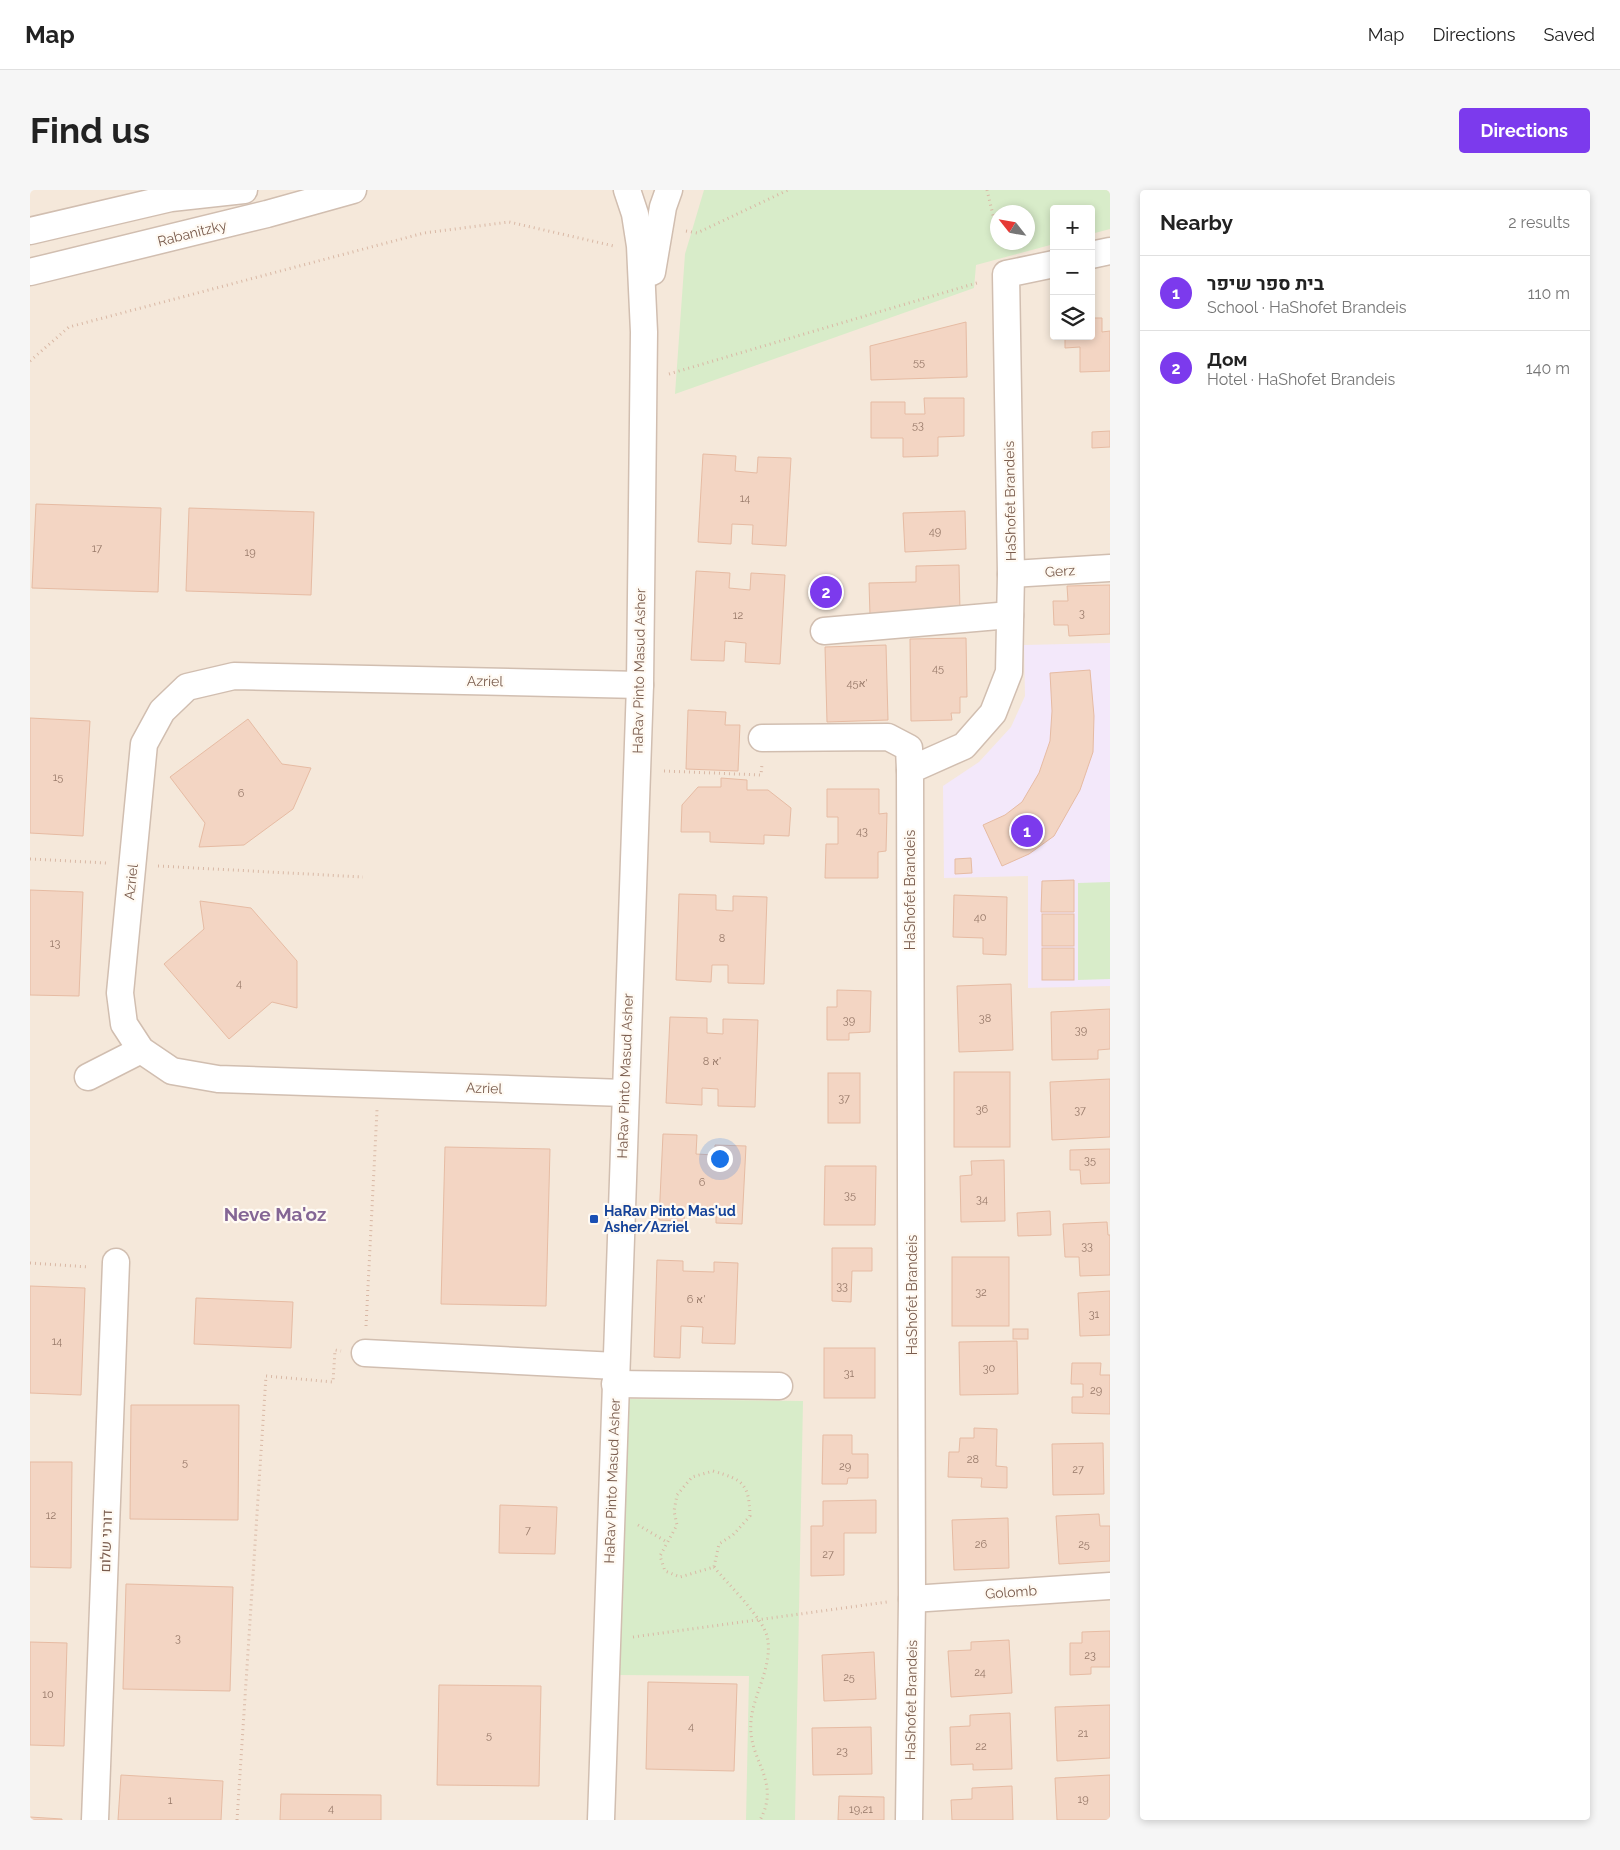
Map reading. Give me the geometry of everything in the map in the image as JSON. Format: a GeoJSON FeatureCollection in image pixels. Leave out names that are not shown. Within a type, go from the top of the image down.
{"type":"FeatureCollection","features":[{"type":"Feature","properties":{"kind":"street"},"geometry":{"type":"LineString","coordinates":[[30,230],[171,198],[244,190]]}},
{"type":"Feature","properties":{"kind":"street","name":"Rabanitzky"},"geometry":{"type":"LineString","coordinates":[[36,274],[353,190]]}},
{"type":"Feature","properties":{"kind":"street","name":"HaRav Pinto Masud Asher"},"geometry":{"type":"LineString","coordinates":[[627,190],[648,225]]}},
{"type":"Feature","properties":{"kind":"street","name":"HaRav Pinto Masud Asher"},"geometry":{"type":"LineString","coordinates":[[601,1820],[624,1093],[640,685],[644,332],[640,246],[648,225],[669,190]]}},
{"type":"Feature","properties":{"kind":"street"},"geometry":{"type":"LineString","coordinates":[[1095,254],[1110,250]]}},
{"type":"Feature","properties":{"kind":"street"},"geometry":{"type":"LineString","coordinates":[[1006,274],[1050,265]]}},
{"type":"Feature","properties":{"kind":"street","name":"HaShofet Brandeis"},"geometry":{"type":"LineString","coordinates":[[910,770],[964,746],[992,713],[1009,672],[1011,574],[1006,274]]}},
{"type":"Feature","properties":{"kind":"street","name":"Gerz"},"geometry":{"type":"LineString","coordinates":[[1011,574],[1110,568]]}},
{"type":"Feature","properties":{"kind":"street"},"geometry":{"type":"LineString","coordinates":[[824,631],[1010,616]]}},
{"type":"Feature","properties":{"kind":"street","name":"Azriel"},"geometry":{"type":"LineString","coordinates":[[624,1093],[218,1080],[172,1071],[141,1050],[124,1024],[120,993],[144,744],[162,712],[187,686],[234,676],[640,685]]}},
{"type":"Feature","properties":{"kind":"street","name":"HaShofet Brandeis"},"geometry":{"type":"LineString","coordinates":[[762,738],[888,737],[909,748],[912,1598],[909,1820]]}},
{"type":"Feature","properties":{"kind":"street"},"geometry":{"type":"LineString","coordinates":[[88,1077],[141,1050]]}},
{"type":"Feature","properties":{"kind":"street","name":"דורני שלום"},"geometry":{"type":"LineString","coordinates":[[95,1820],[116,1265]]}},
{"type":"Feature","properties":{"kind":"street"},"geometry":{"type":"LineString","coordinates":[[365,1353],[615,1375],[779,1386]]}},
{"type":"Feature","properties":{"kind":"street","name":"Golomb"},"geometry":{"type":"LineString","coordinates":[[912,1598],[1110,1586]]}},
{"type":"Feature","properties":{"kind":"path"},"geometry":{"type":"LineString","coordinates":[[30,361],[69,327],[424,233],[509,222],[616,246],[648,225],[697,233],[788,190]]}},
{"type":"Feature","properties":{"kind":"path"},"geometry":{"type":"LineString","coordinates":[[987,190],[991,205]]}},
{"type":"Feature","properties":{"kind":"path"},"geometry":{"type":"LineString","coordinates":[[644,381],[1006,274]]}},
{"type":"Feature","properties":{"kind":"path"},"geometry":{"type":"LineString","coordinates":[[636,770],[762,775],[762,738]]}},
{"type":"Feature","properties":{"kind":"path"},"geometry":{"type":"LineString","coordinates":[[30,859],[363,877]]}},
{"type":"Feature","properties":{"kind":"path"},"geometry":{"type":"LineString","coordinates":[[237,1820],[266,1376],[333,1382],[335,1350],[365,1353],[379,1084]]}},
{"type":"Feature","properties":{"kind":"path"},"geometry":{"type":"LineString","coordinates":[[30,1263],[116,1265]]}},
{"type":"Feature","properties":{"kind":"path"},"geometry":{"type":"LineString","coordinates":[[712,1471],[735,1477],[749,1494],[750,1516],[733,1535],[719,1544],[714,1567],[680,1577],[665,1571],[660,1556],[676,1524],[674,1511],[677,1495],[692,1477],[712,1471]]}},
{"type":"Feature","properties":{"kind":"path"},"geometry":{"type":"LineString","coordinates":[[714,1567],[759,1620],[767,1636],[767,1658],[750,1722],[755,1752],[768,1787],[766,1810],[760,1820]]}},
{"type":"Feature","properties":{"kind":"path"},"geometry":{"type":"LineString","coordinates":[[607,1641],[912,1598]]}},
{"type":"Feature","properties":{"kind":"shaded area"},"geometry":{"type":"Polygon","coordinates":[[[30,190],[1110,190],[1110,1820],[30,1820],[30,190]]]}},
{"type":"Feature","properties":{"kind":"shaded area"},"geometry":{"type":"Polygon","coordinates":[[[1110,643],[1110,986],[1028,988],[1028,876],[944,878],[943,786],[979,762],[1011,727],[1025,696],[1024,645],[1110,643]]]}},
{"type":"Feature","properties":{"kind":"green space"},"geometry":{"type":"Polygon","coordinates":[[[704,190],[1110,190],[1110,229],[1095,233],[1095,205],[1050,205],[1050,245],[1035,249],[1035,205],[990,205],[990,250],[1032,250],[976,265],[974,288],[675,394],[685,254],[704,190]]]}},
{"type":"Feature","properties":{"kind":"green space"},"geometry":{"type":"Polygon","coordinates":[[[1110,882],[1110,979],[1078,980],[1078,883],[1110,882]]]}},
{"type":"Feature","properties":{"kind":"green space"},"geometry":{"type":"Polygon","coordinates":[[[622,1399],[803,1401],[795,1820],[746,1820],[749,1676],[617,1675],[622,1399]]]}},
{"type":"Feature","properties":{"kind":"building"},"geometry":{"type":"Polygon","coordinates":[[[1095,318],[1102,318],[1102,332],[1110,331],[1110,371],[1080,372],[1080,347],[1065,348],[1065,340],[1095,340],[1095,318]]]}},
{"type":"Feature","properties":{"kind":"building"},"geometry":{"type":"Polygon","coordinates":[[[966,322],[967,377],[871,380],[870,346],[966,322]]]}},
{"type":"Feature","properties":{"kind":"building"},"geometry":{"type":"Polygon","coordinates":[[[924,398],[964,398],[964,436],[938,437],[938,456],[903,457],[903,438],[871,438],[871,402],[905,402],[905,414],[925,414],[924,398]]]}},
{"type":"Feature","properties":{"kind":"building"},"geometry":{"type":"Polygon","coordinates":[[[1110,431],[1110,447],[1092,448],[1092,432],[1110,431]]]}},
{"type":"Feature","properties":{"kind":"building"},"geometry":{"type":"Polygon","coordinates":[[[703,454],[736,456],[735,471],[757,473],[758,457],[791,458],[786,546],[752,544],[753,525],[732,524],[731,544],[698,542],[703,454]]]}},
{"type":"Feature","properties":{"kind":"building"},"geometry":{"type":"Polygon","coordinates":[[[36,504],[161,508],[158,592],[32,588],[36,504]]]}},
{"type":"Feature","properties":{"kind":"building"},"geometry":{"type":"Polygon","coordinates":[[[189,508],[314,512],[311,595],[186,591],[189,508]]]}},
{"type":"Feature","properties":{"kind":"building"},"geometry":{"type":"Polygon","coordinates":[[[965,511],[966,549],[905,552],[903,513],[965,511]]]}},
{"type":"Feature","properties":{"kind":"building"},"geometry":{"type":"Polygon","coordinates":[[[959,565],[960,612],[870,615],[869,583],[916,582],[916,566],[959,565]]]}},
{"type":"Feature","properties":{"kind":"building"},"geometry":{"type":"Polygon","coordinates":[[[696,571],[730,573],[729,588],[750,590],[751,573],[785,575],[780,664],[745,662],[746,643],[725,641],[724,661],[691,660],[696,571]]]}},
{"type":"Feature","properties":{"kind":"building"},"geometry":{"type":"Polygon","coordinates":[[[1110,585],[1110,634],[1069,636],[1068,625],[1054,625],[1053,601],[1068,601],[1067,586],[1110,585]]]}},
{"type":"Feature","properties":{"kind":"building"},"geometry":{"type":"Polygon","coordinates":[[[966,638],[967,697],[960,697],[960,713],[951,713],[952,720],[911,721],[910,639],[966,638]]]}},
{"type":"Feature","properties":{"kind":"building"},"geometry":{"type":"Polygon","coordinates":[[[886,645],[888,720],[827,722],[825,647],[886,645]]]}},
{"type":"Feature","properties":{"kind":"building"},"geometry":{"type":"Polygon","coordinates":[[[1090,670],[1094,716],[1093,752],[1080,790],[1054,836],[1029,854],[1002,866],[983,825],[1005,815],[1022,802],[1039,773],[1050,741],[1052,711],[1050,673],[1090,670]]]}},
{"type":"Feature","properties":{"kind":"building"},"geometry":{"type":"Polygon","coordinates":[[[688,710],[726,712],[725,725],[740,725],[738,771],[686,769],[688,710]]]}},
{"type":"Feature","properties":{"kind":"building"},"geometry":{"type":"Polygon","coordinates":[[[30,718],[90,721],[83,836],[30,833],[30,718]]]}},
{"type":"Feature","properties":{"kind":"building"},"geometry":{"type":"Polygon","coordinates":[[[248,719],[282,764],[311,768],[293,809],[244,845],[199,847],[205,823],[170,777],[248,719]]]}},
{"type":"Feature","properties":{"kind":"building"},"geometry":{"type":"Polygon","coordinates":[[[721,778],[747,780],[747,790],[768,790],[791,808],[789,836],[764,835],[764,844],[710,842],[710,832],[681,832],[682,805],[698,787],[721,787],[721,778]]]}},
{"type":"Feature","properties":{"kind":"building"},"geometry":{"type":"Polygon","coordinates":[[[827,789],[879,789],[879,814],[887,813],[886,851],[878,852],[878,878],[825,878],[826,844],[838,844],[838,817],[827,817],[827,789]]]}},
{"type":"Feature","properties":{"kind":"building"},"geometry":{"type":"Polygon","coordinates":[[[971,858],[972,873],[955,874],[955,859],[971,858]]]}},
{"type":"Feature","properties":{"kind":"building"},"geometry":{"type":"Polygon","coordinates":[[[1074,880],[1074,912],[1041,912],[1042,881],[1074,880]]]}},
{"type":"Feature","properties":{"kind":"building"},"geometry":{"type":"Polygon","coordinates":[[[30,890],[83,892],[79,996],[30,995],[30,890]]]}},
{"type":"Feature","properties":{"kind":"building"},"geometry":{"type":"Polygon","coordinates":[[[679,894],[716,895],[716,910],[733,911],[733,896],[767,897],[764,984],[728,983],[728,965],[712,965],[711,982],[676,980],[679,894]]]}},
{"type":"Feature","properties":{"kind":"building"},"geometry":{"type":"Polygon","coordinates":[[[954,895],[1007,897],[1006,955],[983,954],[983,938],[953,937],[954,895]]]}},
{"type":"Feature","properties":{"kind":"building"},"geometry":{"type":"Polygon","coordinates":[[[200,901],[251,908],[297,961],[297,1008],[272,1002],[229,1039],[164,964],[204,929],[200,901]]]}},
{"type":"Feature","properties":{"kind":"building"},"geometry":{"type":"Polygon","coordinates":[[[1042,914],[1074,914],[1074,946],[1042,946],[1042,914]]]}},
{"type":"Feature","properties":{"kind":"building"},"geometry":{"type":"Polygon","coordinates":[[[1042,948],[1074,948],[1074,980],[1042,980],[1042,948]]]}},
{"type":"Feature","properties":{"kind":"building"},"geometry":{"type":"Polygon","coordinates":[[[1011,984],[1013,1050],[959,1052],[957,986],[1011,984]]]}},
{"type":"Feature","properties":{"kind":"building"},"geometry":{"type":"Polygon","coordinates":[[[837,990],[871,991],[870,1032],[849,1033],[849,1040],[827,1040],[827,1007],[837,1007],[837,990]]]}},
{"type":"Feature","properties":{"kind":"building"},"geometry":{"type":"Polygon","coordinates":[[[1110,1009],[1110,1049],[1098,1050],[1098,1059],[1052,1060],[1051,1012],[1110,1009]]]}},
{"type":"Feature","properties":{"kind":"building"},"geometry":{"type":"Polygon","coordinates":[[[670,1017],[707,1018],[707,1033],[723,1034],[723,1019],[758,1020],[755,1107],[718,1106],[718,1089],[702,1088],[702,1105],[666,1103],[670,1017]]]}},
{"type":"Feature","properties":{"kind":"building"},"geometry":{"type":"Polygon","coordinates":[[[954,1072],[1010,1072],[1010,1147],[954,1147],[954,1072]]]}},
{"type":"Feature","properties":{"kind":"building"},"geometry":{"type":"Polygon","coordinates":[[[828,1073],[860,1073],[860,1123],[828,1123],[828,1073]]]}},
{"type":"Feature","properties":{"kind":"building"},"geometry":{"type":"Polygon","coordinates":[[[1110,1079],[1110,1137],[1052,1140],[1050,1082],[1110,1079]]]}},
{"type":"Feature","properties":{"kind":"building"},"geometry":{"type":"Polygon","coordinates":[[[663,1134],[697,1135],[696,1154],[715,1155],[715,1145],[746,1146],[742,1224],[716,1223],[716,1211],[685,1210],[684,1221],[659,1220],[663,1134]]]}},
{"type":"Feature","properties":{"kind":"building"},"geometry":{"type":"Polygon","coordinates":[[[445,1147],[550,1149],[546,1306],[441,1304],[445,1147]]]}},
{"type":"Feature","properties":{"kind":"building"},"geometry":{"type":"Polygon","coordinates":[[[1110,1149],[1110,1183],[1081,1184],[1080,1170],[1070,1170],[1070,1150],[1110,1149]]]}},
{"type":"Feature","properties":{"kind":"building"},"geometry":{"type":"Polygon","coordinates":[[[1004,1160],[1005,1221],[961,1222],[960,1176],[972,1175],[971,1161],[1004,1160]]]}},
{"type":"Feature","properties":{"kind":"building"},"geometry":{"type":"Polygon","coordinates":[[[825,1166],[876,1166],[875,1225],[824,1225],[825,1166]]]}},
{"type":"Feature","properties":{"kind":"building"},"geometry":{"type":"Polygon","coordinates":[[[1050,1211],[1051,1235],[1018,1236],[1017,1213],[1050,1211]]]}},
{"type":"Feature","properties":{"kind":"building"},"geometry":{"type":"Polygon","coordinates":[[[1107,1222],[1108,1235],[1110,1235],[1110,1275],[1080,1276],[1079,1257],[1065,1257],[1063,1224],[1107,1222]]]}},
{"type":"Feature","properties":{"kind":"building"},"geometry":{"type":"Polygon","coordinates":[[[832,1248],[872,1248],[872,1271],[852,1271],[851,1302],[832,1301],[832,1248]]]}},
{"type":"Feature","properties":{"kind":"building"},"geometry":{"type":"Polygon","coordinates":[[[952,1257],[1009,1257],[1009,1326],[952,1326],[952,1257]]]}},
{"type":"Feature","properties":{"kind":"building"},"geometry":{"type":"Polygon","coordinates":[[[657,1260],[683,1261],[683,1271],[714,1272],[714,1262],[738,1263],[735,1344],[702,1343],[703,1327],[681,1326],[680,1358],[654,1357],[657,1260]]]}},
{"type":"Feature","properties":{"kind":"building"},"geometry":{"type":"Polygon","coordinates":[[[30,1286],[85,1288],[81,1395],[30,1393],[30,1286]]]}},
{"type":"Feature","properties":{"kind":"building"},"geometry":{"type":"Polygon","coordinates":[[[1110,1291],[1110,1335],[1080,1336],[1078,1293],[1110,1291]]]}},
{"type":"Feature","properties":{"kind":"building"},"geometry":{"type":"Polygon","coordinates":[[[196,1298],[293,1302],[291,1348],[194,1344],[196,1298]]]}},
{"type":"Feature","properties":{"kind":"building"},"geometry":{"type":"Polygon","coordinates":[[[1013,1329],[1028,1329],[1028,1339],[1013,1339],[1013,1329]]]}},
{"type":"Feature","properties":{"kind":"building"},"geometry":{"type":"Polygon","coordinates":[[[1017,1341],[1018,1394],[960,1395],[959,1342],[1017,1341]]]}},
{"type":"Feature","properties":{"kind":"building"},"geometry":{"type":"Polygon","coordinates":[[[824,1348],[875,1348],[875,1398],[824,1398],[824,1348]]]}},
{"type":"Feature","properties":{"kind":"building"},"geometry":{"type":"Polygon","coordinates":[[[1072,1363],[1101,1363],[1100,1375],[1110,1375],[1110,1414],[1072,1413],[1072,1397],[1083,1397],[1083,1384],[1071,1384],[1072,1363]]]}},
{"type":"Feature","properties":{"kind":"building"},"geometry":{"type":"Polygon","coordinates":[[[131,1405],[239,1405],[238,1520],[130,1519],[131,1405]]]}},
{"type":"Feature","properties":{"kind":"building"},"geometry":{"type":"Polygon","coordinates":[[[974,1428],[997,1429],[996,1466],[1007,1467],[1007,1488],[981,1487],[982,1478],[948,1477],[949,1452],[959,1452],[960,1438],[974,1438],[974,1428]]]}},
{"type":"Feature","properties":{"kind":"building"},"geometry":{"type":"Polygon","coordinates":[[[823,1435],[852,1435],[852,1454],[868,1454],[868,1478],[848,1478],[847,1484],[822,1484],[823,1435]]]}},
{"type":"Feature","properties":{"kind":"building"},"geometry":{"type":"Polygon","coordinates":[[[1103,1443],[1104,1494],[1053,1495],[1052,1444],[1103,1443]]]}},
{"type":"Feature","properties":{"kind":"building"},"geometry":{"type":"Polygon","coordinates":[[[30,1462],[72,1462],[71,1568],[30,1567],[30,1462]]]}},
{"type":"Feature","properties":{"kind":"building"},"geometry":{"type":"Polygon","coordinates":[[[876,1500],[876,1533],[844,1533],[844,1575],[811,1576],[811,1526],[823,1526],[823,1501],[876,1500]]]}},
{"type":"Feature","properties":{"kind":"building"},"geometry":{"type":"Polygon","coordinates":[[[500,1505],[557,1507],[555,1554],[499,1553],[500,1505]]]}},
{"type":"Feature","properties":{"kind":"building"},"geometry":{"type":"Polygon","coordinates":[[[1099,1514],[1100,1526],[1110,1526],[1110,1561],[1059,1564],[1056,1516],[1099,1514]]]}},
{"type":"Feature","properties":{"kind":"building"},"geometry":{"type":"Polygon","coordinates":[[[1008,1518],[1009,1568],[954,1570],[952,1520],[1008,1518]]]}},
{"type":"Feature","properties":{"kind":"building"},"geometry":{"type":"Polygon","coordinates":[[[126,1584],[233,1587],[230,1691],[123,1689],[126,1584]]]}},
{"type":"Feature","properties":{"kind":"building"},"geometry":{"type":"Polygon","coordinates":[[[1110,1631],[1110,1667],[1091,1667],[1091,1674],[1070,1675],[1070,1643],[1082,1643],[1082,1632],[1110,1631]]]}},
{"type":"Feature","properties":{"kind":"building"},"geometry":{"type":"Polygon","coordinates":[[[1009,1640],[1012,1693],[951,1697],[948,1651],[971,1650],[971,1642],[1009,1640]]]}},
{"type":"Feature","properties":{"kind":"building"},"geometry":{"type":"Polygon","coordinates":[[[30,1642],[67,1643],[64,1746],[30,1745],[30,1642]]]}},
{"type":"Feature","properties":{"kind":"building"},"geometry":{"type":"Polygon","coordinates":[[[874,1652],[876,1699],[824,1701],[822,1655],[874,1652]]]}},
{"type":"Feature","properties":{"kind":"building"},"geometry":{"type":"Polygon","coordinates":[[[648,1682],[737,1684],[734,1771],[646,1769],[648,1682]]]}},
{"type":"Feature","properties":{"kind":"building"},"geometry":{"type":"Polygon","coordinates":[[[439,1685],[541,1686],[539,1786],[437,1785],[439,1685]]]}},
{"type":"Feature","properties":{"kind":"building"},"geometry":{"type":"Polygon","coordinates":[[[1110,1705],[1110,1758],[1057,1761],[1055,1707],[1110,1705]]]}},
{"type":"Feature","properties":{"kind":"building"},"geometry":{"type":"Polygon","coordinates":[[[1010,1713],[1012,1769],[973,1770],[973,1764],[951,1765],[950,1727],[970,1726],[970,1715],[1010,1713]]]}},
{"type":"Feature","properties":{"kind":"building"},"geometry":{"type":"Polygon","coordinates":[[[871,1727],[872,1774],[813,1775],[812,1728],[871,1727]]]}},
{"type":"Feature","properties":{"kind":"building"},"geometry":{"type":"Polygon","coordinates":[[[121,1775],[223,1781],[221,1820],[118,1820],[121,1775]]]}},
{"type":"Feature","properties":{"kind":"building"},"geometry":{"type":"Polygon","coordinates":[[[1110,1775],[1110,1820],[1057,1820],[1055,1778],[1110,1775]]]}},
{"type":"Feature","properties":{"kind":"building"},"geometry":{"type":"Polygon","coordinates":[[[1012,1786],[1013,1820],[952,1820],[951,1800],[972,1799],[972,1788],[1012,1786]]]}},
{"type":"Feature","properties":{"kind":"building"},"geometry":{"type":"Polygon","coordinates":[[[281,1794],[381,1795],[381,1820],[280,1820],[281,1794]]]}},
{"type":"Feature","properties":{"kind":"building"},"geometry":{"type":"Polygon","coordinates":[[[839,1796],[884,1797],[884,1820],[838,1820],[839,1796]]]}},
{"type":"Feature","properties":{"kind":"building"},"geometry":{"type":"Polygon","coordinates":[[[30,1817],[62,1819],[62,1820],[30,1820],[30,1817]]]}},
{"type":"Feature","properties":{"kind":"place","name":"Дом"},"geometry":{"type":"Point","coordinates":[826,592]}},
{"type":"Feature","properties":{"kind":"place","name":"בית ספר שיפר"},"geometry":{"type":"Point","coordinates":[1027,831]}},
{"type":"Feature","properties":{"kind":"place","name":"HaRav Pinto Mas'ud Asher/Azriel"},"geometry":{"type":"Point","coordinates":[594,1219]}},
{"type":"Feature","properties":{"kind":"district","name":"Neve Ma'oz"},"geometry":{"type":"Point","coordinates":[275,1214]}}]}
